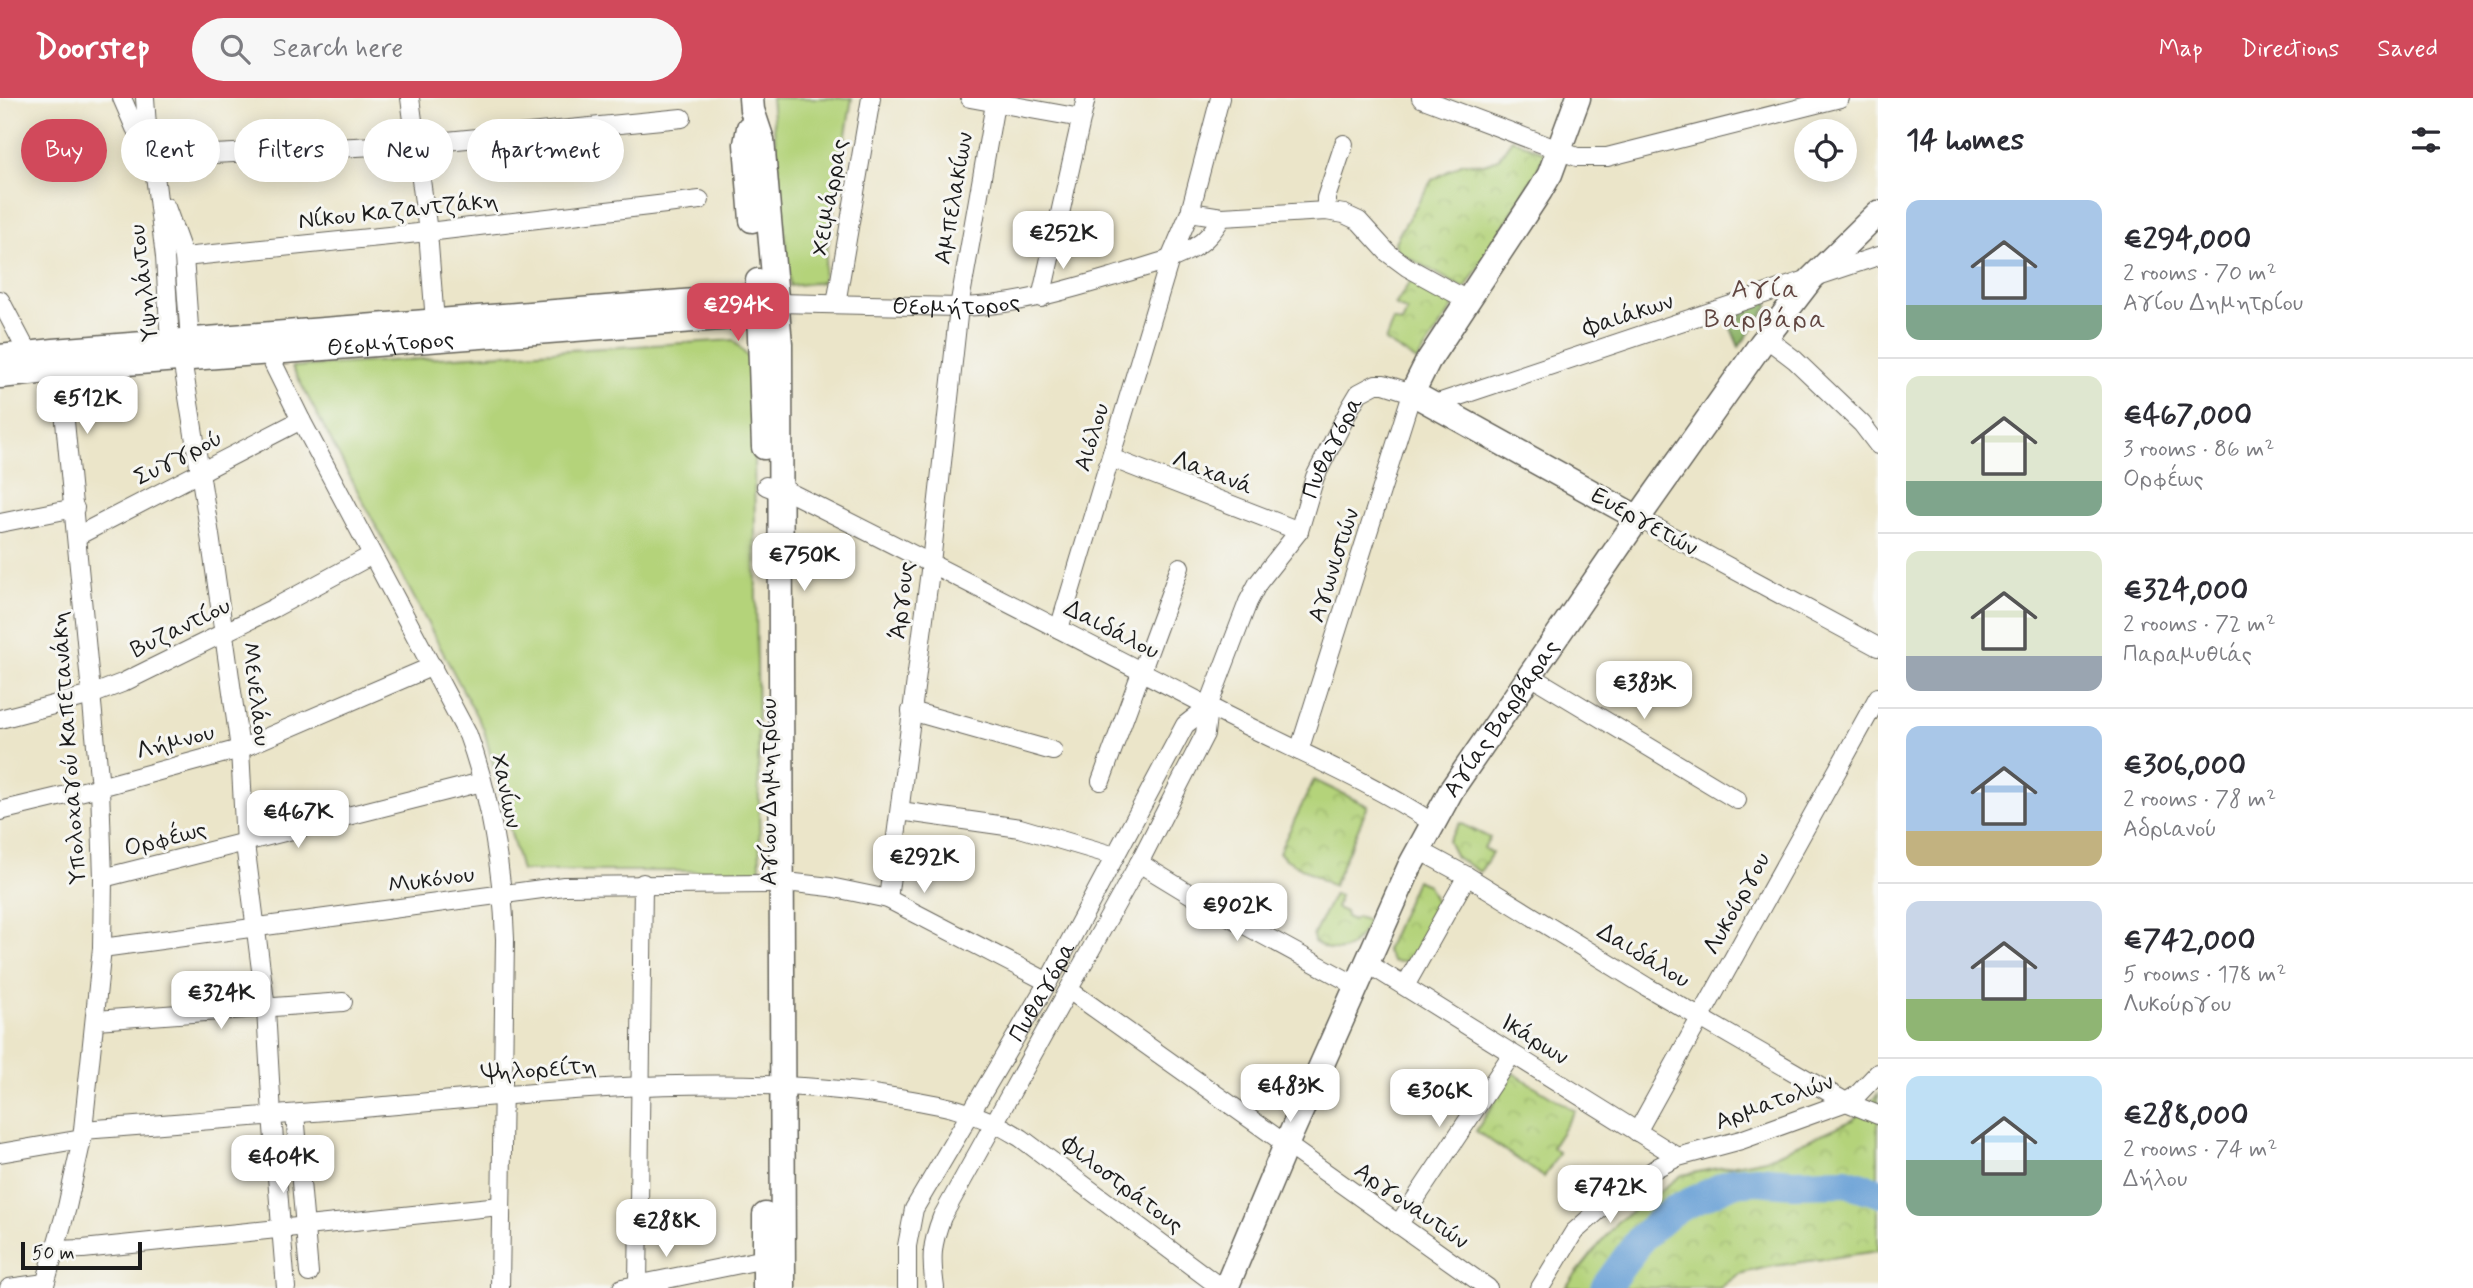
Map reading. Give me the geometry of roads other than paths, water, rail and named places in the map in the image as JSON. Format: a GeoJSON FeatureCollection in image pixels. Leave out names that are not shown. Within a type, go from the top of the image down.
{"type":"FeatureCollection","features":[{"type":"Feature","properties":{"kind":"street"},"geometry":{"type":"LineString","coordinates":[[122,98],[131,119]]}},
{"type":"Feature","properties":{"kind":"street","name":"Υψηλάντου"},"geometry":{"type":"LineString","coordinates":[[145,98],[147,119]]}},
{"type":"Feature","properties":{"kind":"street"},"geometry":{"type":"LineString","coordinates":[[410,98],[413,119]]}},
{"type":"Feature","properties":{"kind":"street","name":"Χειμάρρας"},"geometry":{"type":"LineString","coordinates":[[836,304],[871,98]]}},
{"type":"Feature","properties":{"kind":"street"},"geometry":{"type":"LineString","coordinates":[[970,98],[996,100],[1081,118]]}},
{"type":"Feature","properties":{"kind":"street"},"geometry":{"type":"LineString","coordinates":[[1041,298],[1086,98]]}},
{"type":"Feature","properties":{"kind":"street","name":"Αιόλου"},"geometry":{"type":"LineString","coordinates":[[1059,629],[1170,259],[1189,212],[1220,98]]}},
{"type":"Feature","properties":{"kind":"street"},"geometry":{"type":"LineString","coordinates":[[1420,98],[1577,157],[1607,157],[1840,98]]}},
{"type":"Feature","properties":{"kind":"street"},"geometry":{"type":"LineString","coordinates":[[1422,399],[1428,361],[1550,174],[1578,98]]}},
{"type":"Feature","properties":{"kind":"street","name":"Αμπελακίων"},"geometry":{"type":"LineString","coordinates":[[959,307],[996,100]]}},
{"type":"Feature","properties":{"kind":"street","name":"Αγίου Δημητρίου"},"geometry":{"type":"LineString","coordinates":[[752,104],[746,144],[765,305],[773,489],[774,1086],[765,1288]]}},
{"type":"Feature","properties":{"kind":"street"},"geometry":{"type":"LineString","coordinates":[[453,140],[682,118]]}},
{"type":"Feature","properties":{"kind":"street"},"geometry":{"type":"LineString","coordinates":[[1326,211],[1326,198],[1344,144]]}},
{"type":"Feature","properties":{"kind":"street"},"geometry":{"type":"LineString","coordinates":[[220,147],[363,145]]}},
{"type":"Feature","properties":{"kind":"street","name":"Υψηλάντου"},"geometry":{"type":"LineString","coordinates":[[156,182],[165,257],[181,348]]}},
{"type":"Feature","properties":{"kind":"street","name":"Υψηλάντου"},"geometry":{"type":"LineString","coordinates":[[157,182],[184,257],[181,348]]}},
{"type":"Feature","properties":{"kind":"street"},"geometry":{"type":"LineString","coordinates":[[421,182],[435,322]]}},
{"type":"Feature","properties":{"kind":"street","name":"Νίκου Καζαντζάκη"},"geometry":{"type":"LineString","coordinates":[[184,257],[700,200]]}},
{"type":"Feature","properties":{"kind":"street"},"geometry":{"type":"LineString","coordinates":[[1189,212],[1222,217],[1326,211],[1344,214],[1359,221],[1388,253],[1407,267],[1467,300]]}},
{"type":"Feature","properties":{"kind":"street","name":"Αγίας Βαρβάρας"},"geometry":{"type":"LineString","coordinates":[[1223,1288],[1418,849],[1452,789],[1638,518],[1766,338],[1811,278],[1878,213]]}},
{"type":"Feature","properties":{"kind":"street","name":"Θεομήτορος"},"geometry":{"type":"LineString","coordinates":[[0,357],[28,353],[181,348],[435,322],[765,305],[959,307],[1006,304],[1041,298],[1170,259],[1193,248],[1211,235],[1222,217]]}},
{"type":"Feature","properties":{"kind":"street","name":"Φαιάκων"},"geometry":{"type":"LineString","coordinates":[[1422,399],[1878,256]]}},
{"type":"Feature","properties":{"kind":"street"},"geometry":{"type":"LineString","coordinates":[[0,300],[28,353]]}},
{"type":"Feature","properties":{"kind":"street","name":"Θεομήτορος"},"geometry":{"type":"LineString","coordinates":[[0,376],[60,369],[181,348],[268,353],[765,305]]}},
{"type":"Feature","properties":{"kind":"street","name":"Άργους"},"geometry":{"type":"LineString","coordinates":[[888,899],[931,563],[959,307]]}},
{"type":"Feature","properties":{"kind":"street"},"geometry":{"type":"LineString","coordinates":[[1766,338],[1795,360],[1877,441]]}},
{"type":"Feature","properties":{"kind":"street","name":"Μενελάου"},"geometry":{"type":"LineString","coordinates":[[181,348],[225,631],[240,748],[246,844],[266,1009],[286,1288]]}},
{"type":"Feature","properties":{"kind":"street","name":"Χανίων"},"geometry":{"type":"LineString","coordinates":[[268,353],[468,734],[482,782],[503,894],[505,939],[500,1288]]}},
{"type":"Feature","properties":{"kind":"street","name":"Υπολοχαγού Καπετανάκη"},"geometry":{"type":"LineString","coordinates":[[45,1285],[56,1250],[83,1134],[102,948],[100,787],[60,369]]}},
{"type":"Feature","properties":{"kind":"street","name":"Πυθαγόρα"},"geometry":{"type":"LineString","coordinates":[[935,1288],[932,1242],[942,1217],[1139,863],[1205,734],[1208,707],[1248,602],[1258,583],[1298,531],[1315,477],[1359,393],[1371,386],[1384,384],[1422,399]]}},
{"type":"Feature","properties":{"kind":"street","name":"Ευεργετών"},"geometry":{"type":"LineString","coordinates":[[1422,399],[1878,647]]}},
{"type":"Feature","properties":{"kind":"street","name":"Αγωνιστών"},"geometry":{"type":"LineString","coordinates":[[1300,751],[1422,399]]}},
{"type":"Feature","properties":{"kind":"street","name":"Συγγρού"},"geometry":{"type":"LineString","coordinates":[[77,537],[301,420]]}},
{"type":"Feature","properties":{"kind":"street","name":"Λαχανά"},"geometry":{"type":"LineString","coordinates":[[1111,458],[1298,531]]}},
{"type":"Feature","properties":{"kind":"street","name":"Δαιδάλου"},"geometry":{"type":"LineString","coordinates":[[773,489],[789,492],[931,563],[1208,707],[1300,751],[1433,822]]}},
{"type":"Feature","properties":{"kind":"street"},"geometry":{"type":"LineString","coordinates":[[0,523],[75,508]]}},
{"type":"Feature","properties":{"kind":"street","name":"Βυζαντίου"},"geometry":{"type":"LineString","coordinates":[[0,719],[92,695],[122,683],[372,555]]}},
{"type":"Feature","properties":{"kind":"street"},"geometry":{"type":"LineString","coordinates":[[1101,781],[1180,566]]}},
{"type":"Feature","properties":{"kind":"street","name":"Λήμνου"},"geometry":{"type":"LineString","coordinates":[[0,811],[100,787],[240,748],[433,666]]}},
{"type":"Feature","properties":{"kind":"street"},"geometry":{"type":"LineString","coordinates":[[1531,676],[1737,800]]}},
{"type":"Feature","properties":{"kind":"street","name":"Λυκούργου"},"geometry":{"type":"LineString","coordinates":[[1637,1132],[1878,697]]}},
{"type":"Feature","properties":{"kind":"street","name":"Πυθαγόρα"},"geometry":{"type":"LineString","coordinates":[[907,1288],[907,1246],[914,1209],[1048,982],[1185,724],[1208,707]]}},
{"type":"Feature","properties":{"kind":"street"},"geometry":{"type":"LineString","coordinates":[[911,711],[1053,751]]}},
{"type":"Feature","properties":{"kind":"street","name":"Ορφέως"},"geometry":{"type":"LineString","coordinates":[[103,878],[246,844],[482,782]]}},
{"type":"Feature","properties":{"kind":"street"},"geometry":{"type":"LineString","coordinates":[[900,811],[1020,828],[1115,856]]}},
{"type":"Feature","properties":{"kind":"street","name":"Δαιδάλου"},"geometry":{"type":"LineString","coordinates":[[1418,849],[1846,1102],[1878,1115]]}},
{"type":"Feature","properties":{"kind":"street"},"geometry":{"type":"LineString","coordinates":[[1139,863],[1219,911],[1356,986]]}},
{"type":"Feature","properties":{"kind":"street"},"geometry":{"type":"LineString","coordinates":[[1405,986],[1467,876]]}},
{"type":"Feature","properties":{"kind":"street"},"geometry":{"type":"LineString","coordinates":[[643,883],[639,1087],[630,1286],[765,1259]]}},
{"type":"Feature","properties":{"kind":"street","name":"Μυκόνου"},"geometry":{"type":"LineString","coordinates":[[102,948],[564,886],[795,883],[888,899],[1048,982]]}},
{"type":"Feature","properties":{"kind":"street","name":"Ικάρων"},"geometry":{"type":"LineString","coordinates":[[1367,963],[1678,1157]]}},
{"type":"Feature","properties":{"kind":"street","name":"Αργοναυτών"},"geometry":{"type":"LineString","coordinates":[[1069,990],[1488,1288]]}},
{"type":"Feature","properties":{"kind":"street"},"geometry":{"type":"LineString","coordinates":[[96,1020],[343,1002]]}},
{"type":"Feature","properties":{"kind":"street"},"geometry":{"type":"LineString","coordinates":[[1398,1226],[1512,1054]]}},
{"type":"Feature","properties":{"kind":"street","name":"Αρματολών"},"geometry":{"type":"LineString","coordinates":[[1678,1157],[1741,1140],[1846,1102],[1857,1095],[1878,1073]]}},
{"type":"Feature","properties":{"kind":"street","name":"Αγίου Δημητρίου"},"geometry":{"type":"LineString","coordinates":[[774,1086],[783,1288]]}},
{"type":"Feature","properties":{"kind":"street","name":"Ψηλορείτη"},"geometry":{"type":"LineString","coordinates":[[0,1153],[83,1134],[272,1115],[639,1087],[774,1086],[842,1089],[945,1105],[995,1122]]}},
{"type":"Feature","properties":{"kind":"street"},"geometry":{"type":"LineString","coordinates":[[295,1114],[309,1273]]}},
{"type":"Feature","properties":{"kind":"street","name":"Φιλοστράτους"},"geometry":{"type":"LineString","coordinates":[[995,1122],[1021,1138],[1223,1288]]}},
{"type":"Feature","properties":{"kind":"street"},"geometry":{"type":"LineString","coordinates":[[1540,1288],[1567,1241],[1583,1223],[1627,1188],[1678,1157]]}},
{"type":"Feature","properties":{"kind":"street"},"geometry":{"type":"LineString","coordinates":[[56,1250],[500,1206]]}},
{"type":"Feature","properties":{"kind":"street"},"geometry":{"type":"LineString","coordinates":[[695,1288],[717,1268]]}},
{"type":"Feature","properties":{"kind":"street"},"geometry":{"type":"LineString","coordinates":[[9,1288],[45,1285]]}},
{"type":"Feature","properties":{"kind":"waterway"},"geometry":{"type":"LineString","coordinates":[[1605,1288],[1642,1237],[1672,1211],[1733,1182],[1846,1182],[1878,1192]]}},
{"type":"Feature","properties":{"kind":"district","name":"Αγία Βαρβάρα"},"geometry":{"type":"Point","coordinates":[1766,302]}}]}
